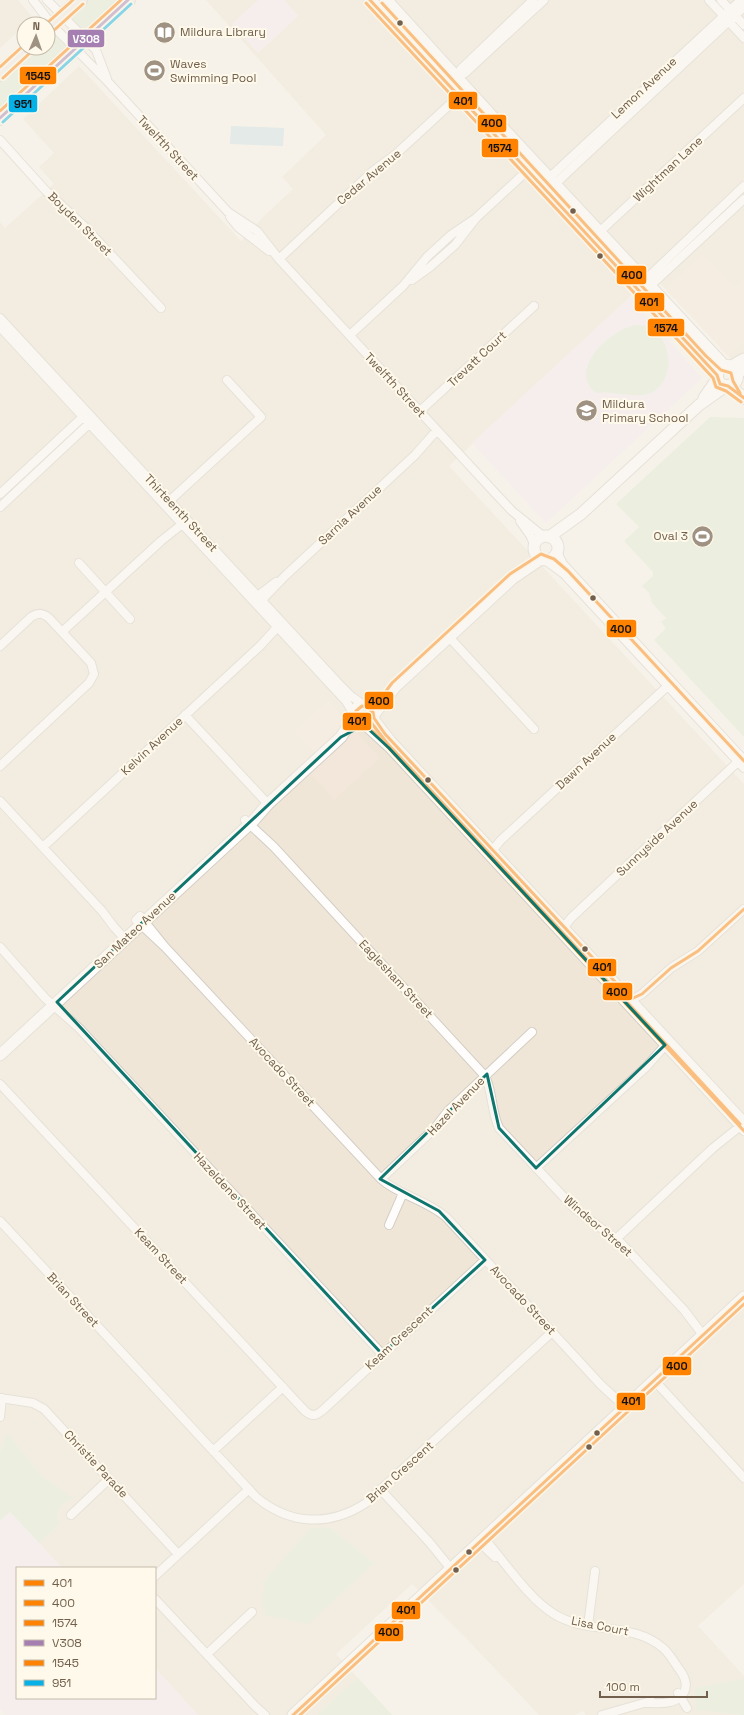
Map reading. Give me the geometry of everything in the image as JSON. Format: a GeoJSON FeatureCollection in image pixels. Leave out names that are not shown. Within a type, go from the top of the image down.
{"type":"FeatureCollection","features":[{"type":"Feature","properties":{"kind":"highway"},"geometry":{"type":"LineString","coordinates":[[56,21],[80,0]]}},
{"type":"Feature","properties":{"kind":"highway"},"geometry":{"type":"LineString","coordinates":[[0,118],[74,48],[128,0]]}},
{"type":"Feature","properties":{"kind":"highway"},"geometry":{"type":"LineString","coordinates":[[0,74],[19,56]]}},
{"type":"Feature","properties":{"kind":"main road"},"geometry":{"type":"LineString","coordinates":[[370,0],[452,81],[549,183],[595,236],[744,390]]}},
{"type":"Feature","properties":{"kind":"main road"},"geometry":{"type":"LineString","coordinates":[[386,0],[452,81],[459,96],[528,170],[549,183]]}},
{"type":"Feature","properties":{"kind":"main road"},"geometry":{"type":"LineString","coordinates":[[729,376],[744,398]]}},
{"type":"Feature","properties":{"kind":"street","name":"Twelfth Street"},"geometry":{"type":"LineString","coordinates":[[33,0],[48,16]]}},
{"type":"Feature","properties":{"kind":"street","name":"Twelfth Street"},"geometry":{"type":"LineString","coordinates":[[47,0],[52,16]]}},
{"type":"Feature","properties":{"kind":"street"},"geometry":{"type":"LineString","coordinates":[[452,81],[461,69],[534,0]]}},
{"type":"Feature","properties":{"kind":"street"},"geometry":{"type":"LineString","coordinates":[[452,81],[465,73],[544,0]]}},
{"type":"Feature","properties":{"kind":"street"},"geometry":{"type":"LineString","coordinates":[[709,0],[744,25]]}},
{"type":"Feature","properties":{"kind":"street"},"geometry":{"type":"LineString","coordinates":[[721,0],[744,38]]}},
{"type":"Feature","properties":{"kind":"street","name":"Lemon Avenue"},"geometry":{"type":"LineString","coordinates":[[730,16],[741,0]]}},
{"type":"Feature","properties":{"kind":"street","name":"Lemon Avenue"},"geometry":{"type":"LineString","coordinates":[[549,183],[730,16],[744,7]]}},
{"type":"Feature","properties":{"kind":"street","name":"Twelfth Street"},"geometry":{"type":"LineString","coordinates":[[56,24],[85,38],[97,53],[109,83]]}},
{"type":"Feature","properties":{"kind":"street","name":"Twelfth Street"},"geometry":{"type":"LineString","coordinates":[[56,26],[74,48],[109,83],[228,212],[231,219],[238,227],[279,259],[512,511],[530,535],[538,554],[564,574],[670,684]]}},
{"type":"Feature","properties":{"kind":"street","name":"Cedar Avenue"},"geometry":{"type":"LineString","coordinates":[[279,259],[373,171],[396,154],[459,96]]}},
{"type":"Feature","properties":{"kind":"street","name":"Wightman Lane"},"geometry":{"type":"LineString","coordinates":[[595,236],[744,98]]}},
{"type":"Feature","properties":{"kind":"street","name":"Boyden Street"},"geometry":{"type":"LineString","coordinates":[[0,140],[46,191],[84,226],[161,308]]}},
{"type":"Feature","properties":{"kind":"street"},"geometry":{"type":"LineString","coordinates":[[350,335],[403,286],[439,259],[456,243],[476,218],[528,170]]}},
{"type":"Feature","properties":{"kind":"street"},"geometry":{"type":"LineString","coordinates":[[644,286],[679,253],[700,228],[744,186]]}},
{"type":"Feature","properties":{"kind":"street"},"geometry":{"type":"LineString","coordinates":[[679,253],[706,234],[744,199]]}},
{"type":"Feature","properties":{"kind":"street"},"geometry":{"type":"LineString","coordinates":[[723,206],[729,213]]}},
{"type":"Feature","properties":{"kind":"street"},"geometry":{"type":"LineString","coordinates":[[700,228],[706,234]]}},
{"type":"Feature","properties":{"kind":"street","name":"Trevatt Court"},"geometry":{"type":"LineString","coordinates":[[420,412],[534,306]]}},
{"type":"Feature","properties":{"kind":"street","name":"Thirteenth Street"},"geometry":{"type":"LineString","coordinates":[[0,318],[85,415]]}},
{"type":"Feature","properties":{"kind":"street","name":"Thirteenth Street"},"geometry":{"type":"LineString","coordinates":[[0,327],[92,421],[281,626],[346,701],[359,720],[378,736],[489,851],[742,1123]]}},
{"type":"Feature","properties":{"kind":"street"},"geometry":{"type":"LineString","coordinates":[[538,554],[552,558],[563,537],[581,514],[699,405],[744,359]]}},
{"type":"Feature","properties":{"kind":"street"},"geometry":{"type":"LineString","coordinates":[[167,503],[261,417],[227,380]]}},
{"type":"Feature","properties":{"kind":"street"},"geometry":{"type":"LineString","coordinates":[[0,494],[85,415]]}},
{"type":"Feature","properties":{"kind":"street"},"geometry":{"type":"LineString","coordinates":[[0,507],[92,421]]}},
{"type":"Feature","properties":{"kind":"street","name":"Sarnia Avenue"},"geometry":{"type":"LineString","coordinates":[[257,600],[439,432]]}},
{"type":"Feature","properties":{"kind":"street","name":"Twelfth Street"},"geometry":{"type":"LineString","coordinates":[[512,511],[546,536]]}},
{"type":"Feature","properties":{"kind":"street"},"geometry":{"type":"LineString","coordinates":[[395,687],[356,709],[359,720],[370,723],[395,687],[538,554],[537,539],[546,536],[581,514]]}},
{"type":"Feature","properties":{"kind":"street"},"geometry":{"type":"LineString","coordinates":[[63,631],[106,593],[183,520]]}},
{"type":"Feature","properties":{"kind":"street"},"geometry":{"type":"LineString","coordinates":[[546,536],[555,540],[557,550]]}},
{"type":"Feature","properties":{"kind":"street","name":"Twelfth Street"},"geometry":{"type":"LineString","coordinates":[[557,550],[563,564],[742,762]]}},
{"type":"Feature","properties":{"kind":"street"},"geometry":{"type":"LineString","coordinates":[[79,563],[130,619]]}},
{"type":"Feature","properties":{"kind":"street"},"geometry":{"type":"LineString","coordinates":[[0,646],[31,617],[38,614],[46,615],[63,631],[91,662],[94,674],[89,683],[0,766]]}},
{"type":"Feature","properties":{"kind":"street","name":"Thirteenth Street"},"geometry":{"type":"LineString","coordinates":[[281,626],[351,696],[365,705]]}},
{"type":"Feature","properties":{"kind":"street","name":"Kelvin Avenue"},"geometry":{"type":"LineString","coordinates":[[43,847],[281,626]]}},
{"type":"Feature","properties":{"kind":"street"},"geometry":{"type":"LineString","coordinates":[[449,637],[534,729]]}},
{"type":"Feature","properties":{"kind":"street","name":"Dawn Avenue"},"geometry":{"type":"LineString","coordinates":[[489,851],[670,684]]}},
{"type":"Feature","properties":{"kind":"street"},"geometry":{"type":"LineString","coordinates":[[365,705],[371,708],[374,716]]}},
{"type":"Feature","properties":{"kind":"street"},"geometry":{"type":"LineString","coordinates":[[185,715],[268,804]]}},
{"type":"Feature","properties":{"kind":"street","name":"Thirteenth Street"},"geometry":{"type":"LineString","coordinates":[[374,716],[385,734],[489,851]]}},
{"type":"Feature","properties":{"kind":"street","name":"San Mateo Avenue"},"geometry":{"type":"LineString","coordinates":[[0,1055],[53,1002],[140,920],[359,720]]}},
{"type":"Feature","properties":{"kind":"street","name":"Sunnyside Avenue"},"geometry":{"type":"LineString","coordinates":[[560,927],[742,762]]}},
{"type":"Feature","properties":{"kind":"street"},"geometry":{"type":"LineString","coordinates":[[0,801],[125,935]]}},
{"type":"Feature","properties":{"kind":"street","name":"Eaglesham Street"},"geometry":{"type":"LineString","coordinates":[[249,820],[485,1076],[489,1084],[496,1122]]}},
{"type":"Feature","properties":{"kind":"street"},"geometry":{"type":"LineString","coordinates":[[632,1004],[671,968],[704,946],[744,909]]}},
{"type":"Feature","properties":{"kind":"street","name":"Avocado Street"},"geometry":{"type":"LineString","coordinates":[[140,920],[380,1179],[389,1186],[423,1201],[439,1211],[623,1409]]}},
{"type":"Feature","properties":{"kind":"street","name":"Hazeldene Street"},"geometry":{"type":"LineString","coordinates":[[0,947],[53,1002],[67,1011],[79,1028],[382,1354]]}},
{"type":"Feature","properties":{"kind":"street","name":"San Mateo Avenue"},"geometry":{"type":"LineString","coordinates":[[0,1046],[53,1002]]}},
{"type":"Feature","properties":{"kind":"street","name":"Hazel Avenue"},"geometry":{"type":"LineString","coordinates":[[380,1179],[434,1129],[444,1115],[532,1032]]}},
{"type":"Feature","properties":{"kind":"street"},"geometry":{"type":"LineString","coordinates":[[536,1168],[669,1045]]}},
{"type":"Feature","properties":{"kind":"street","name":"Keam Street"},"geometry":{"type":"LineString","coordinates":[[0,1080],[10,1093]]}},
{"type":"Feature","properties":{"kind":"street","name":"Keam Street"},"geometry":{"type":"LineString","coordinates":[[0,1084],[305,1411],[314,1416]]}},
{"type":"Feature","properties":{"kind":"street","name":"Windsor Street"},"geometry":{"type":"LineString","coordinates":[[496,1122],[499,1128],[574,1208],[616,1238],[705,1333]]}},
{"type":"Feature","properties":{"kind":"street"},"geometry":{"type":"LineString","coordinates":[[616,1238],[742,1123]]}},
{"type":"Feature","properties":{"kind":"street"},"geometry":{"type":"LineString","coordinates":[[389,1225],[403,1193]]}},
{"type":"Feature","properties":{"kind":"street","name":"Brian Street"},"geometry":{"type":"LineString","coordinates":[[0,1221],[146,1378]]}},
{"type":"Feature","properties":{"kind":"street","name":"Keam Crescent"},"geometry":{"type":"LineString","coordinates":[[314,1416],[323,1410],[485,1260]]}},
{"type":"Feature","properties":{"kind":"street"},"geometry":{"type":"LineString","coordinates":[[293,1715],[744,1297]]}},
{"type":"Feature","properties":{"kind":"street","name":"Brian Crescent"},"geometry":{"type":"LineString","coordinates":[[146,1378],[213,1451],[264,1503],[281,1513],[310,1520],[329,1519],[348,1513],[366,1503],[552,1332]]}},
{"type":"Feature","properties":{"kind":"street"},"geometry":{"type":"LineString","coordinates":[[654,1380],[744,1478]]}},
{"type":"Feature","properties":{"kind":"street"},"geometry":{"type":"LineString","coordinates":[[213,1451],[283,1387]]}},
{"type":"Feature","properties":{"kind":"street"},"geometry":{"type":"LineString","coordinates":[[0,1417],[1,1398]]}},
{"type":"Feature","properties":{"kind":"street","name":"Christie Parade"},"geometry":{"type":"LineString","coordinates":[[1,1398],[33,1403],[44,1409],[178,1554]]}},
{"type":"Feature","properties":{"kind":"street"},"geometry":{"type":"LineString","coordinates":[[71,1515],[109,1479]]}},
{"type":"Feature","properties":{"kind":"street"},"geometry":{"type":"LineString","coordinates":[[156,1575],[249,1489]]}},
{"type":"Feature","properties":{"kind":"street"},"geometry":{"type":"LineString","coordinates":[[381,1490],[452,1567]]}},
{"type":"Feature","properties":{"kind":"street","name":"Lisa Court"},"geometry":{"type":"LineString","coordinates":[[481,1540],[552,1613],[569,1621],[588,1626],[631,1632],[648,1638],[668,1653],[678,1667],[681,1684],[680,1695]]}},
{"type":"Feature","properties":{"kind":"street"},"geometry":{"type":"LineString","coordinates":[[588,1626],[595,1571]]}},
{"type":"Feature","properties":{"kind":"street"},"geometry":{"type":"LineString","coordinates":[[156,1600],[265,1715]]}},
{"type":"Feature","properties":{"kind":"street"},"geometry":{"type":"LineString","coordinates":[[207,1654],[252,1612]]}},
{"type":"Feature","properties":{"kind":"street"},"geometry":{"type":"LineString","coordinates":[[602,1715],[680,1695],[687,1711]]}},
{"type":"Feature","properties":{"kind":"street"},"geometry":{"type":"LineString","coordinates":[[255,1706],[261,1715]]}},
{"type":"Feature","properties":{"kind":"highlighted area"},"geometry":{"type":"Polygon","coordinates":[[[364,725],[389,748],[665,1045],[536,1168],[499,1128],[487,1074],[380,1179],[439,1211],[485,1260],[382,1354],[57,1002],[341,737],[364,725]]]}},
{"type":"Feature","properties":{"kind":"shaded area"},"geometry":{"type":"Polygon","coordinates":[[[0,0],[18,0],[31,16],[16,16],[16,33],[0,48],[0,0]]]}},
{"type":"Feature","properties":{"kind":"shaded area"},"geometry":{"type":"Polygon","coordinates":[[[206,0],[744,0],[744,373],[643,265],[630,297],[449,466],[744,784],[744,1584],[698,1626],[744,1676],[744,1715],[586,1715],[583,1711],[575,1715],[539,1715],[412,1584],[336,1654],[392,1715],[198,1715],[156,1669],[156,1567],[61,1567],[39,1543],[60,1524],[57,1515],[59,1507],[66,1501],[73,1499],[42,1476],[6,1433],[0,1454],[0,222],[5,228],[54,184],[39,167],[54,153],[23,119],[79,66],[241,241],[263,217],[293,189],[282,177],[326,135],[206,0]]]}},
{"type":"Feature","properties":{"kind":"shaded area"},"geometry":{"type":"Polygon","coordinates":[[[258,0],[284,0],[298,16],[258,53],[232,24],[258,0]]]}},
{"type":"Feature","properties":{"kind":"shaded area"},"geometry":{"type":"Polygon","coordinates":[[[231,126],[284,128],[283,146],[230,144],[231,126]]]}},
{"type":"Feature","properties":{"kind":"shaded area"},"geometry":{"type":"Polygon","coordinates":[[[703,254],[735,287],[744,279],[744,341],[728,356],[666,288],[703,254]]]}},
{"type":"Feature","properties":{"kind":"shaded area","name":"Mildura Primary School"},"geometry":{"type":"Polygon","coordinates":[[[630,297],[702,378],[546,523],[472,443],[630,297]]]}},
{"type":"Feature","properties":{"kind":"shaded area"},"geometry":{"type":"Polygon","coordinates":[[[328,701],[380,758],[334,800],[311,774],[323,762],[294,731],[328,701]]]}},
{"type":"Feature","properties":{"kind":"shaded area"},"geometry":{"type":"Polygon","coordinates":[[[10,1512],[61,1567],[16,1567],[16,1699],[156,1699],[156,1669],[198,1715],[6,1715],[0,1709],[0,1521],[10,1512]]]}},
{"type":"Feature","properties":{"kind":"green space"},"geometry":{"type":"Polygon","coordinates":[[[87,0],[120,0],[86,32],[82,32],[70,19],[87,0]]]}},
{"type":"Feature","properties":{"kind":"green space"},"geometry":{"type":"Polygon","coordinates":[[[56,36],[67,47],[0,112],[0,81],[27,56],[56,56],[56,36]]]}},
{"type":"Feature","properties":{"kind":"green space"},"geometry":{"type":"Polygon","coordinates":[[[637,325],[648,327],[657,333],[664,342],[668,352],[669,363],[667,374],[661,384],[653,392],[640,395],[602,392],[596,393],[588,384],[586,373],[589,362],[605,341],[616,333],[637,325]]]}},
{"type":"Feature","properties":{"kind":"green space"},"geometry":{"type":"Polygon","coordinates":[[[710,417],[744,418],[744,737],[654,640],[666,628],[661,622],[666,618],[652,603],[649,593],[642,586],[653,576],[653,572],[624,541],[639,527],[616,504],[710,417]]]}},
{"type":"Feature","properties":{"kind":"green space"},"geometry":{"type":"Polygon","coordinates":[[[6,1432],[42,1476],[74,1499],[65,1502],[61,1506],[57,1515],[60,1524],[39,1543],[10,1512],[0,1521],[0,1454],[6,1432]]]}},
{"type":"Feature","properties":{"kind":"green space"},"geometry":{"type":"Polygon","coordinates":[[[311,1528],[330,1528],[374,1563],[308,1624],[265,1615],[265,1609],[262,1603],[265,1580],[311,1528]]]}},
{"type":"Feature","properties":{"kind":"green space"},"geometry":{"type":"Polygon","coordinates":[[[358,1678],[392,1715],[317,1715],[358,1678]]]}},
{"type":"Feature","properties":{"kind":"green space"},"geometry":{"type":"Polygon","coordinates":[[[744,1679],[744,1715],[696,1710],[695,1688],[744,1679]]]}},
{"type":"Feature","properties":{"kind":"transit line","name":"1545"},"geometry":{"type":"LineString","coordinates":[[55,16],[73,0]]}},
{"type":"Feature","properties":{"kind":"transit line","name":"1545"},"geometry":{"type":"LineString","coordinates":[[0,111],[121,0]]}},
{"type":"Feature","properties":{"kind":"transit line","name":"V308"},"geometry":{"type":"LineString","coordinates":[[0,118],[128,0]]}},
{"type":"Feature","properties":{"kind":"transit line","name":"401"},"geometry":{"type":"LineString","coordinates":[[370,0],[717,375],[720,384],[728,386],[744,398]]}},
{"type":"Feature","properties":{"kind":"transit line","name":"1574"},"geometry":{"type":"LineString","coordinates":[[366,3],[713,378],[716,387],[726,391],[741,402]]}},
{"type":"Feature","properties":{"kind":"transit line","name":"400"},"geometry":{"type":"LineString","coordinates":[[382,3],[706,356],[721,370],[731,373],[733,381],[740,393]]}},
{"type":"Feature","properties":{"kind":"transit line","name":"1574"},"geometry":{"type":"LineString","coordinates":[[56,28],[83,4]]}},
{"type":"Feature","properties":{"kind":"transit line","name":"951"},"geometry":{"type":"LineString","coordinates":[[3,122],[131,4]]}},
{"type":"Feature","properties":{"kind":"transit line","name":"1545"},"geometry":{"type":"LineString","coordinates":[[0,67],[16,52]]}},
{"type":"Feature","properties":{"kind":"transit line","name":"1574"},"geometry":{"type":"LineString","coordinates":[[3,78],[27,56]]}},
{"type":"Feature","properties":{"kind":"transit line","name":"400"},"geometry":{"type":"LineString","coordinates":[[740,1124],[387,743],[370,721],[369,714],[392,683],[510,574],[541,554],[554,559],[568,571],[744,761]]}},
{"type":"Feature","properties":{"kind":"transit line","name":"401"},"geometry":{"type":"LineString","coordinates":[[744,909],[698,951],[671,968],[642,994],[631,999],[385,734],[374,718],[373,712],[370,708],[362,706],[356,711],[355,716],[357,722],[374,732],[744,1131]]}},
{"type":"Feature","properties":{"kind":"transit line","name":"401"},"geometry":{"type":"LineString","coordinates":[[293,1715],[744,1297]]}},
{"type":"Feature","properties":{"kind":"transit line","name":"400"},"geometry":{"type":"LineString","coordinates":[[300,1715],[744,1304]]}},
{"type":"Feature","properties":{"kind":"place","name":"Mildura Library"},"geometry":{"type":"Point","coordinates":[165,32]}},
{"type":"Feature","properties":{"kind":"place","name":"Waves Swimming Pool"},"geometry":{"type":"Point","coordinates":[154,71]}},
{"type":"Feature","properties":{"kind":"place","name":"Mildura Primary School"},"geometry":{"type":"Point","coordinates":[587,411]}},
{"type":"Feature","properties":{"kind":"place","name":"Oval 3"},"geometry":{"type":"Point","coordinates":[703,536]}}]}
